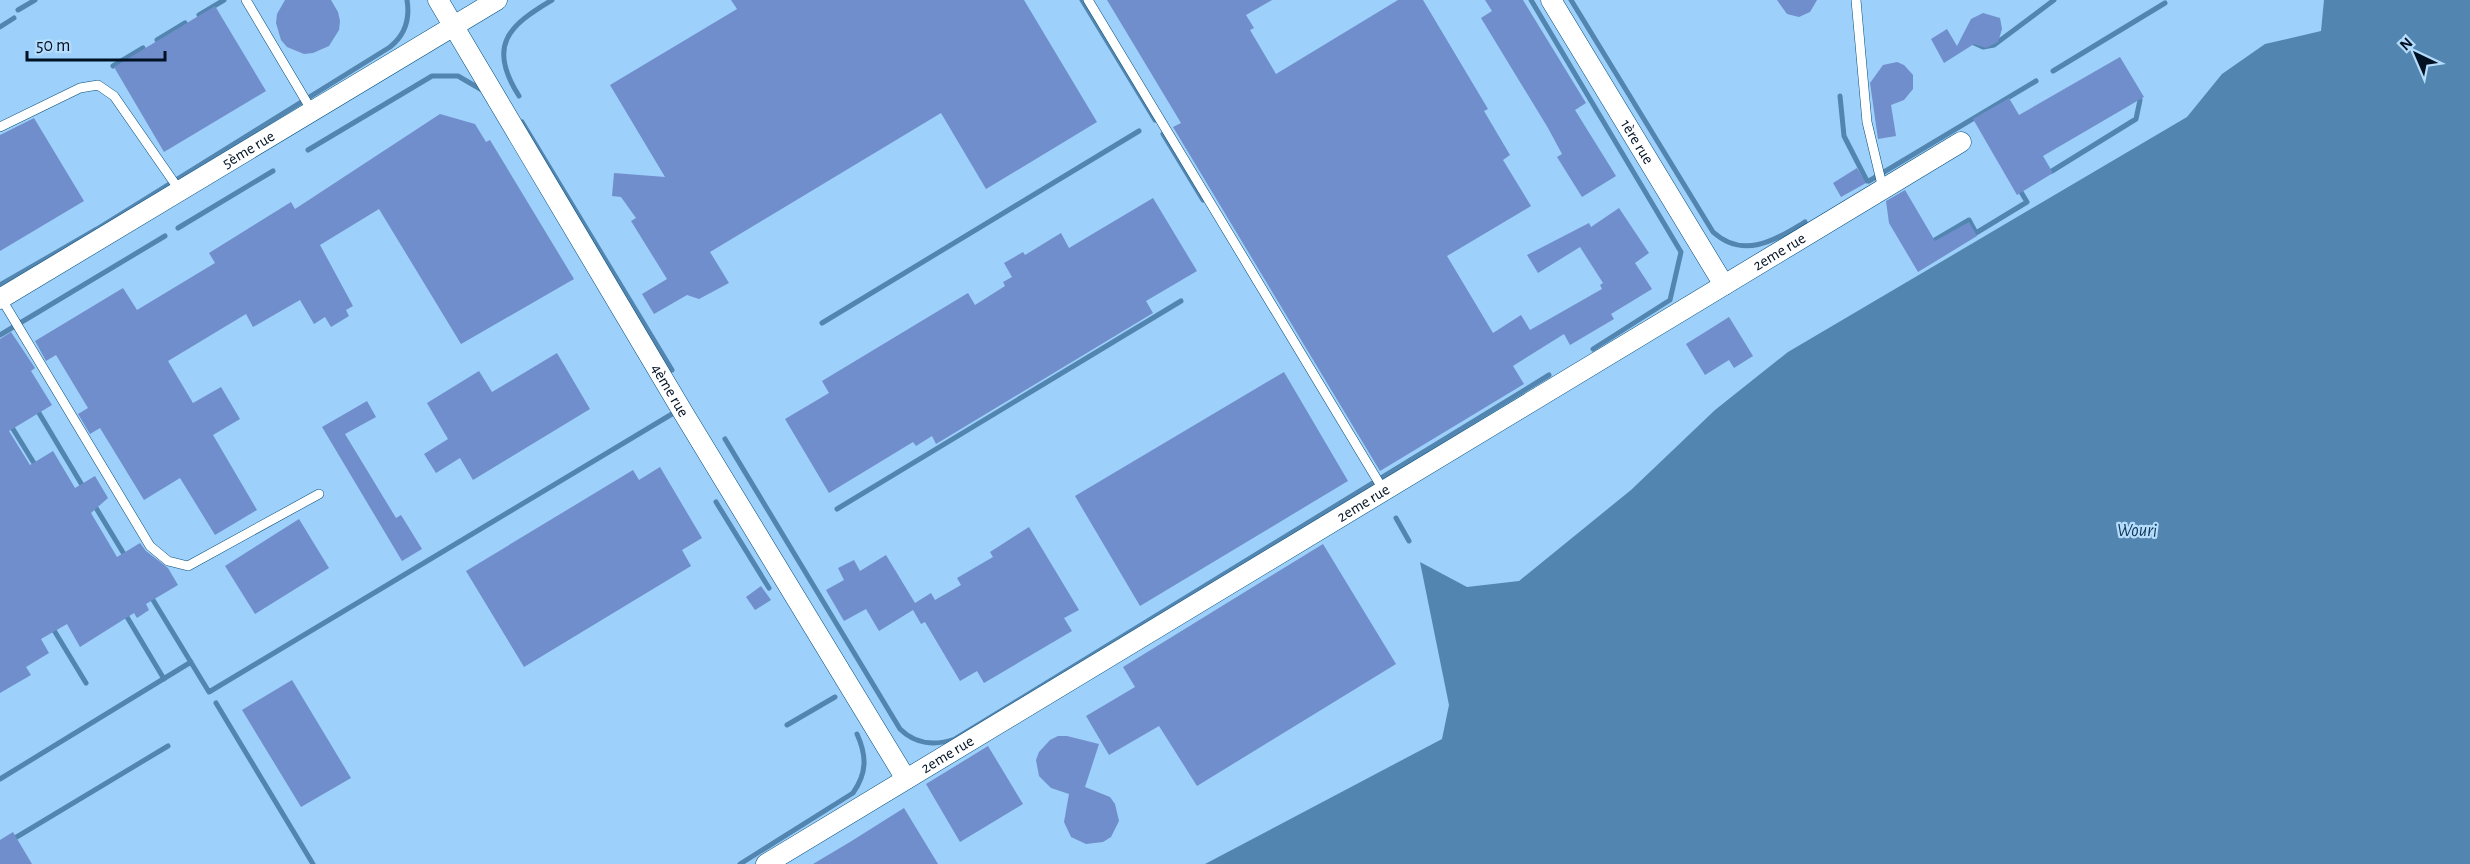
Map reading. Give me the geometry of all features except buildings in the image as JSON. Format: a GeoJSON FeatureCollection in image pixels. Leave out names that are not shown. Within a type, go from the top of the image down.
{"type":"FeatureCollection","features":[{"type":"Feature","properties":{"kind":"street","name":"4ème rue"},"geometry":{"type":"LineString","coordinates":[[438,0],[684,414],[906,779]]}},
{"type":"Feature","properties":{"kind":"street","name":"5ème rue"},"geometry":{"type":"LineString","coordinates":[[0,299],[497,0]]}},
{"type":"Feature","properties":{"kind":"street","name":"1ère rue"},"geometry":{"type":"LineString","coordinates":[[1551,0],[1724,285]]}},
{"type":"Feature","properties":{"kind":"street","name":"2eme rue"},"geometry":{"type":"LineString","coordinates":[[766,864],[1961,142]]}},
{"type":"Feature","properties":{"kind":"lane"},"geometry":{"type":"LineString","coordinates":[[246,0],[312,111]]}},
{"type":"Feature","properties":{"kind":"lane"},"geometry":{"type":"LineString","coordinates":[[1088,0],[1384,491]]}},
{"type":"Feature","properties":{"kind":"lane"},"geometry":{"type":"LineString","coordinates":[[1856,0],[1867,122],[1883,189]]}},
{"type":"Feature","properties":{"kind":"lane"},"geometry":{"type":"LineString","coordinates":[[0,127],[80,88],[98,85],[114,96],[180,191]]}},
{"type":"Feature","properties":{"kind":"lane"},"geometry":{"type":"LineString","coordinates":[[0,299],[150,546],[168,561],[188,566],[319,494]]}},
{"type":"Feature","properties":{"kind":"water","name":"Wouri"},"geometry":{"type":"Polygon","coordinates":[[[2324,0],[2470,0],[2470,864],[1205,864],[1442,739],[1449,705],[1420,562],[1467,587],[1519,581],[1631,490],[1715,410],[1788,352],[2187,117],[2222,74],[2265,44],[2321,31],[2324,0]]]}},
{"type":"Feature","properties":{"kind":"waterway"},"geometry":{"type":"LineString","coordinates":[[18,10],[35,0]]}},
{"type":"Feature","properties":{"kind":"waterway"},"geometry":{"type":"LineString","coordinates":[[199,15],[224,0]]}},
{"type":"Feature","properties":{"kind":"waterway"},"geometry":{"type":"LineString","coordinates":[[0,285],[97,229],[390,47],[403,32],[408,13],[407,0]]}},
{"type":"Feature","properties":{"kind":"waterway"},"geometry":{"type":"LineString","coordinates":[[519,96],[509,79],[504,64],[507,39],[524,19],[552,0]]}},
{"type":"Feature","properties":{"kind":"waterway"},"geometry":{"type":"LineString","coordinates":[[1082,0],[1155,120]]}},
{"type":"Feature","properties":{"kind":"waterway"},"geometry":{"type":"LineString","coordinates":[[1531,0],[1681,252],[1670,300],[1593,349]]}},
{"type":"Feature","properties":{"kind":"waterway"},"geometry":{"type":"LineString","coordinates":[[1571,0],[1713,232],[1736,245],[1748,246],[1771,240],[1805,222]]}},
{"type":"Feature","properties":{"kind":"waterway"},"geometry":{"type":"LineString","coordinates":[[1974,43],[1983,47],[1994,45],[2054,0]]}},
{"type":"Feature","properties":{"kind":"waterway"},"geometry":{"type":"LineString","coordinates":[[2053,71],[2165,3]]}},
{"type":"Feature","properties":{"kind":"waterway"},"geometry":{"type":"LineString","coordinates":[[0,27],[14,18]]}},
{"type":"Feature","properties":{"kind":"waterway"},"geometry":{"type":"LineString","coordinates":[[157,40],[185,23]]}},
{"type":"Feature","properties":{"kind":"waterway"},"geometry":{"type":"LineString","coordinates":[[113,66],[143,48]]}},
{"type":"Feature","properties":{"kind":"waterway"},"geometry":{"type":"LineString","coordinates":[[308,150],[432,76],[458,76],[482,90]]}},
{"type":"Feature","properties":{"kind":"waterway"},"geometry":{"type":"LineString","coordinates":[[1869,181],[2036,81]]}},
{"type":"Feature","properties":{"kind":"waterway"},"geometry":{"type":"LineString","coordinates":[[1840,96],[1844,136],[1867,181]]}},
{"type":"Feature","properties":{"kind":"waterway"},"geometry":{"type":"LineString","coordinates":[[2052,171],[2136,119],[2140,100]]}},
{"type":"Feature","properties":{"kind":"waterway"},"geometry":{"type":"LineString","coordinates":[[522,122],[672,370]]}},
{"type":"Feature","properties":{"kind":"waterway"},"geometry":{"type":"LineString","coordinates":[[822,323],[1139,131]]}},
{"type":"Feature","properties":{"kind":"waterway"},"geometry":{"type":"LineString","coordinates":[[1163,134],[1203,200]]}},
{"type":"Feature","properties":{"kind":"waterway"},"geometry":{"type":"LineString","coordinates":[[178,228],[273,171]]}},
{"type":"Feature","properties":{"kind":"waterway"},"geometry":{"type":"LineString","coordinates":[[1935,240],[1969,220],[1976,233],[2027,202],[2021,192]]}},
{"type":"Feature","properties":{"kind":"waterway"},"geometry":{"type":"LineString","coordinates":[[0,335],[165,236]]}},
{"type":"Feature","properties":{"kind":"waterway"},"geometry":{"type":"LineString","coordinates":[[837,509],[1181,301]]}},
{"type":"Feature","properties":{"kind":"waterway"},"geometry":{"type":"LineString","coordinates":[[725,439],[900,729],[919,741],[933,743],[955,739],[1549,375]]}},
{"type":"Feature","properties":{"kind":"waterway"},"geometry":{"type":"LineString","coordinates":[[36,408],[85,490]]}},
{"type":"Feature","properties":{"kind":"waterway"},"geometry":{"type":"LineString","coordinates":[[150,595],[209,692],[677,411]]}},
{"type":"Feature","properties":{"kind":"waterway"},"geometry":{"type":"LineString","coordinates":[[13,429],[37,468]]}},
{"type":"Feature","properties":{"kind":"waterway"},"geometry":{"type":"LineString","coordinates":[[716,502],[769,588]]}},
{"type":"Feature","properties":{"kind":"waterway"},"geometry":{"type":"LineString","coordinates":[[93,503],[127,559]]}},
{"type":"Feature","properties":{"kind":"waterway"},"geometry":{"type":"LineString","coordinates":[[1396,518],[1409,541]]}},
{"type":"Feature","properties":{"kind":"waterway"},"geometry":{"type":"LineString","coordinates":[[124,612],[164,679]]}},
{"type":"Feature","properties":{"kind":"waterway"},"geometry":{"type":"LineString","coordinates":[[52,627],[86,683]]}},
{"type":"Feature","properties":{"kind":"waterway"},"geometry":{"type":"LineString","coordinates":[[0,779],[191,662]]}},
{"type":"Feature","properties":{"kind":"waterway"},"geometry":{"type":"LineString","coordinates":[[787,725],[835,697]]}},
{"type":"Feature","properties":{"kind":"waterway"},"geometry":{"type":"LineString","coordinates":[[216,703],[313,864]]}},
{"type":"Feature","properties":{"kind":"waterway"},"geometry":{"type":"LineString","coordinates":[[740,864],[853,793],[858,786],[864,764],[863,750],[857,734]]}},
{"type":"Feature","properties":{"kind":"waterway"},"geometry":{"type":"LineString","coordinates":[[0,847],[168,746]]}}]}
